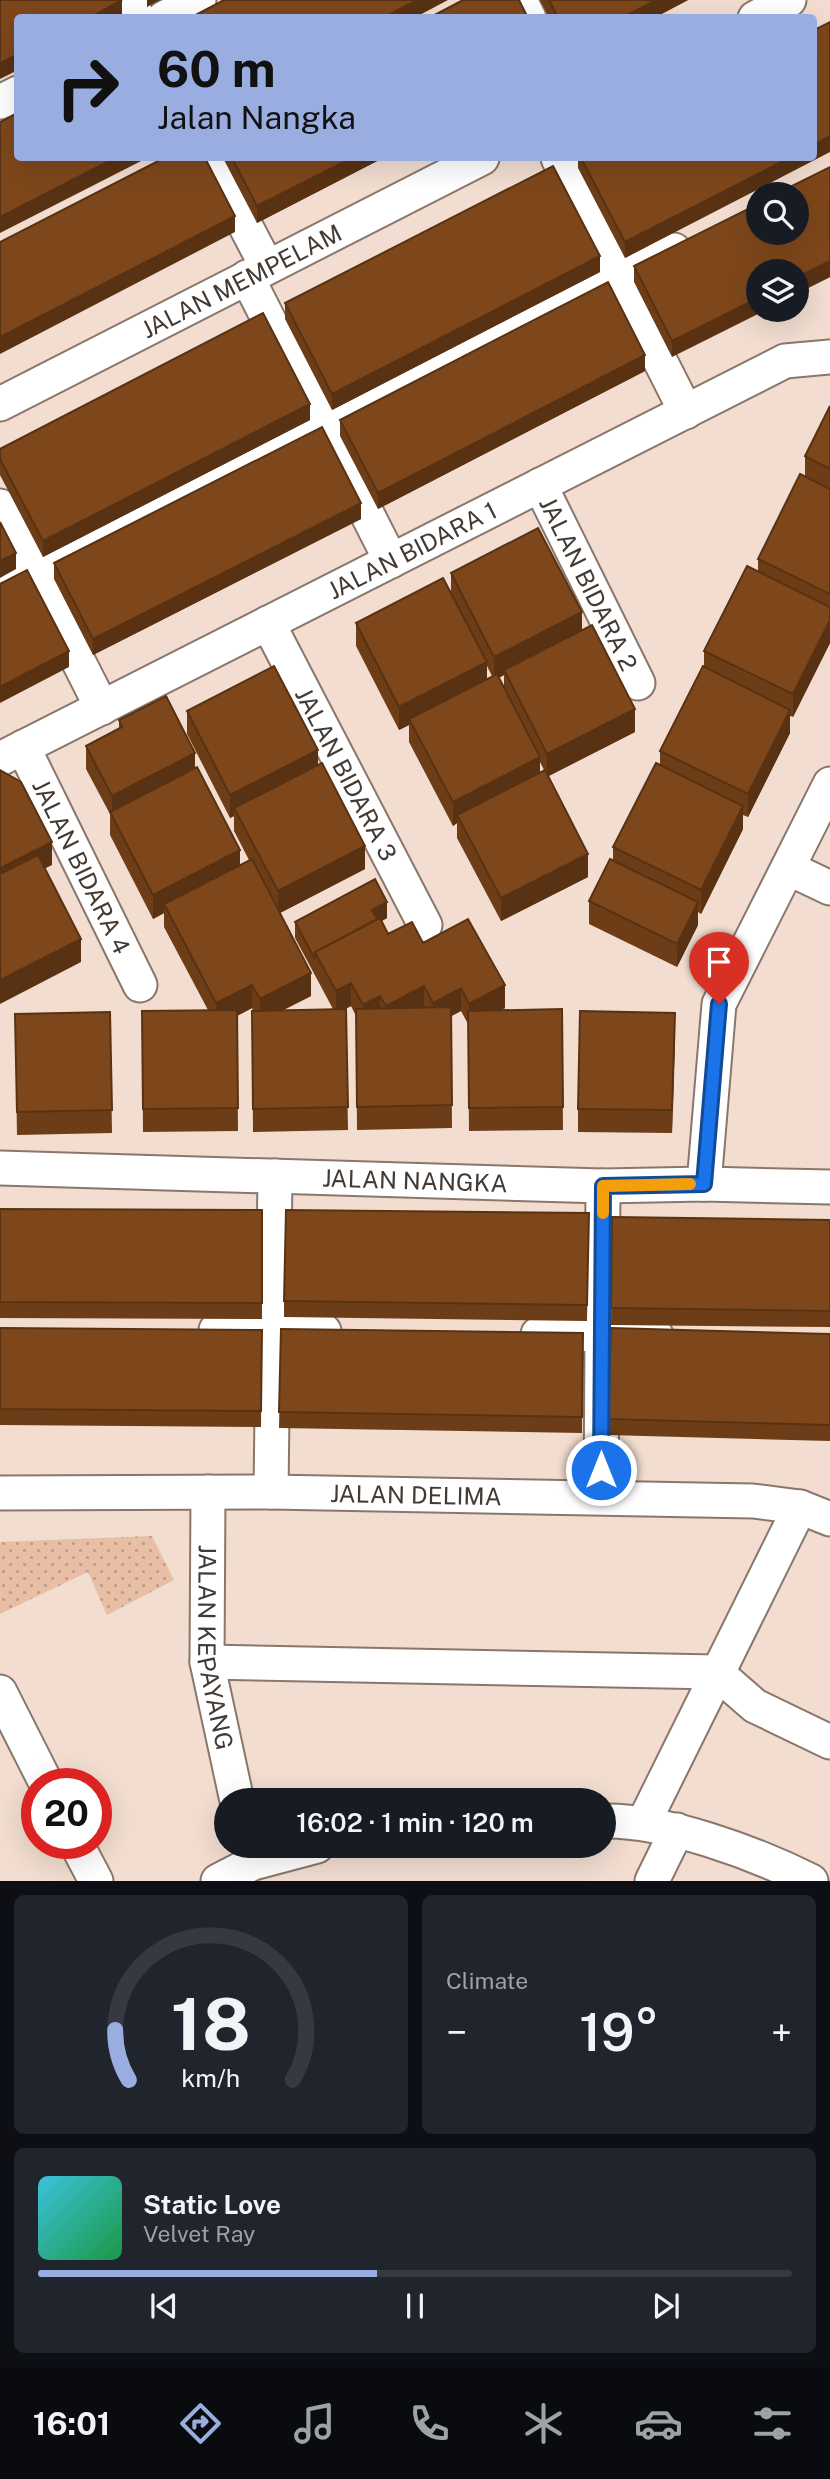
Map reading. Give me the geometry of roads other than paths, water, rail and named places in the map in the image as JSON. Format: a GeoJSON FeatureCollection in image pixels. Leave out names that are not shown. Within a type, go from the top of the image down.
{"type":"FeatureCollection","features":[{"type":"Feature","properties":{"kind":"street"},"geometry":{"type":"LineString","coordinates":[[172,14],[198,0]]}},
{"type":"Feature","properties":{"kind":"street"},"geometry":{"type":"LineString","coordinates":[[763,14],[789,0]]}},
{"type":"Feature","properties":{"kind":"street"},"geometry":{"type":"LineString","coordinates":[[212,161],[323,426],[391,561]]}},
{"type":"Feature","properties":{"kind":"street","name":"JALAN MEMPELAM"},"geometry":{"type":"LineString","coordinates":[[0,404],[476,161]]}},
{"type":"Feature","properties":{"kind":"street"},"geometry":{"type":"LineString","coordinates":[[560,161],[687,412]]}},
{"type":"Feature","properties":{"kind":"street"},"geometry":{"type":"LineString","coordinates":[[0,589],[700,237]]}},
{"type":"Feature","properties":{"kind":"street","name":"JALAN BIDARA 1"},"geometry":{"type":"LineString","coordinates":[[12,753],[785,361],[830,357]]}},
{"type":"Feature","properties":{"kind":"street","name":"JALAN BIDARA 2"},"geometry":{"type":"LineString","coordinates":[[540,485],[638,683]]}},
{"type":"Feature","properties":{"kind":"street"},"geometry":{"type":"LineString","coordinates":[[0,506],[102,708]]}},
{"type":"Feature","properties":{"kind":"street","name":"JALAN BIDARA 3"},"geometry":{"type":"LineString","coordinates":[[268,623],[425,925]]}},
{"type":"Feature","properties":{"kind":"street","name":"JALAN BIDARA 4"},"geometry":{"type":"LineString","coordinates":[[12,753],[140,985]]}},
{"type":"Feature","properties":{"kind":"street"},"geometry":{"type":"LineString","coordinates":[[704,1184],[719,1004],[830,784]]}},
{"type":"Feature","properties":{"kind":"street"},"geometry":{"type":"LineString","coordinates":[[788,867],[830,888]]}},
{"type":"Feature","properties":{"kind":"street","name":"JALAN NANGKA"},"geometry":{"type":"LineString","coordinates":[[0,1168],[603,1186],[704,1184],[830,1187]]}},
{"type":"Feature","properties":{"kind":"street"},"geometry":{"type":"LineString","coordinates":[[271,1492],[275,1176]]}},
{"type":"Feature","properties":{"kind":"street"},"geometry":{"type":"LineString","coordinates":[[601,1497],[603,1186]]}},
{"type":"Feature","properties":{"kind":"street"},"geometry":{"type":"LineString","coordinates":[[191,1330],[356,1332]]}},
{"type":"Feature","properties":{"kind":"street"},"geometry":{"type":"LineString","coordinates":[[506,1333],[682,1335]]}},
{"type":"Feature","properties":{"kind":"street","name":"JALAN KEPAYANG"},"geometry":{"type":"LineString","coordinates":[[208,1492],[207,1662],[234,1788]]}},
{"type":"Feature","properties":{"kind":"street","name":"JALAN DELIMA"},"geometry":{"type":"LineString","coordinates":[[0,1493],[271,1492],[601,1497],[753,1501],[815,1513]]}},
{"type":"Feature","properties":{"kind":"street"},"geometry":{"type":"LineString","coordinates":[[644,1822],[716,1672],[815,1513]]}},
{"type":"Feature","properties":{"kind":"street"},"geometry":{"type":"LineString","coordinates":[[207,1662],[716,1672],[755,1706],[830,1742]]}},
{"type":"Feature","properties":{"kind":"street"},"geometry":{"type":"LineString","coordinates":[[0,1692],[38,1768]]}},
{"type":"Feature","properties":{"kind":"street"},"geometry":{"type":"LineString","coordinates":[[616,1821],[644,1822],[677,1830],[799,1878]]}},
{"type":"Feature","properties":{"kind":"street"},"geometry":{"type":"LineString","coordinates":[[652,1881],[677,1830]]}},
{"type":"Feature","properties":{"kind":"street"},"geometry":{"type":"LineString","coordinates":[[218,1881],[254,1863],[273,1858]]}},
{"type":"Feature","properties":{"kind":"street"},"geometry":{"type":"LineString","coordinates":[[84,1859],[96,1881]]}}]}
